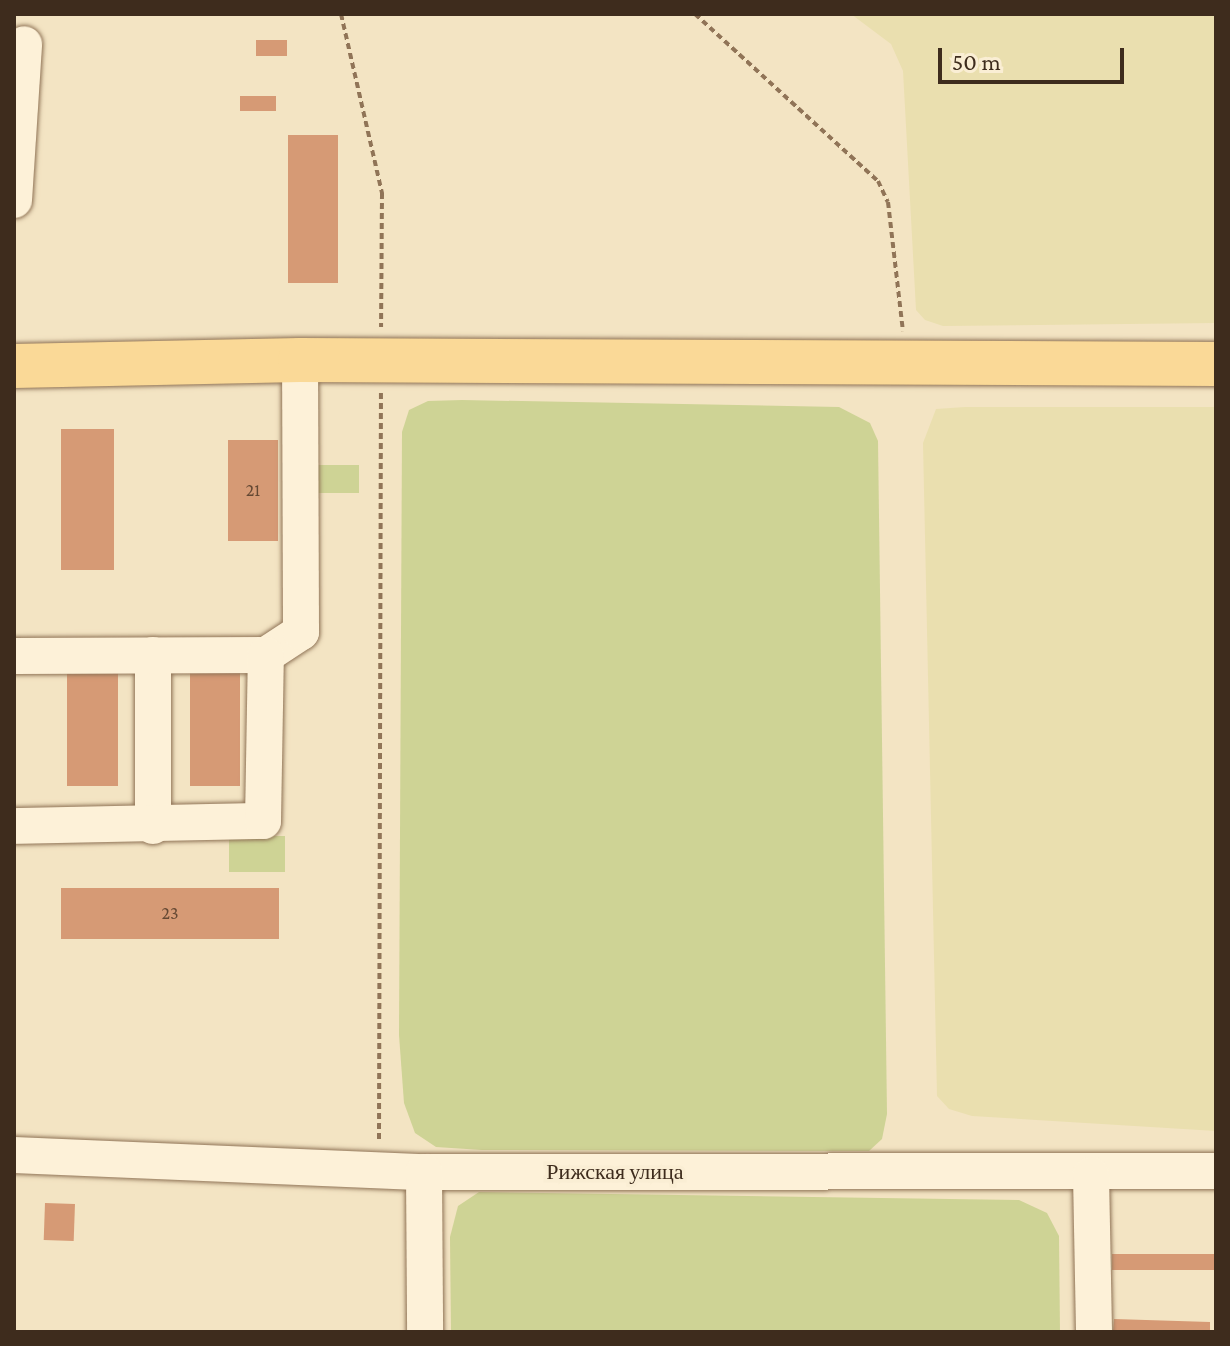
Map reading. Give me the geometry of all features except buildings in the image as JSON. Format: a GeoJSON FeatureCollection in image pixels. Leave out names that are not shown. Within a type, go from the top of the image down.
{"type":"FeatureCollection","features":[{"type":"Feature","properties":{"kind":"main road"},"geometry":{"type":"LineString","coordinates":[[14,366],[300,360],[1216,364]]}},
{"type":"Feature","properties":{"kind":"street"},"geometry":{"type":"LineString","coordinates":[[14,200],[24,44]]}},
{"type":"Feature","properties":{"kind":"street"},"geometry":{"type":"LineString","coordinates":[[14,656],[266,655],[296,638],[303,624],[300,360]]}},
{"type":"Feature","properties":{"kind":"street"},"geometry":{"type":"LineString","coordinates":[[153,655],[153,826]]}},
{"type":"Feature","properties":{"kind":"street"},"geometry":{"type":"LineString","coordinates":[[14,826],[153,826],[263,821],[266,655]]}},
{"type":"Feature","properties":{"kind":"street","name":"Рижская улица"},"geometry":{"type":"LineString","coordinates":[[14,1155],[424,1172],[1091,1175],[1216,1171]]}},
{"type":"Feature","properties":{"kind":"street"},"geometry":{"type":"LineString","coordinates":[[424,1172],[425,1332]]}},
{"type":"Feature","properties":{"kind":"street"},"geometry":{"type":"LineString","coordinates":[[1091,1175],[1094,1332]]}},
{"type":"Feature","properties":{"kind":"path"},"geometry":{"type":"LineString","coordinates":[[341,14],[382,193],[379,1169]]}},
{"type":"Feature","properties":{"kind":"path"},"geometry":{"type":"LineString","coordinates":[[695,14],[878,181],[888,202],[907,365]]}},
{"type":"Feature","properties":{"kind":"shaded area"},"geometry":{"type":"Polygon","coordinates":[[[851,14],[1216,14],[1216,323],[943,326],[925,320],[916,310],[903,71],[891,44],[851,14]]]}},
{"type":"Feature","properties":{"kind":"shaded area"},"geometry":{"type":"Polygon","coordinates":[[[1216,407],[1216,1131],[972,1116],[949,1109],[937,1096],[923,443],[936,409],[1216,407]]]}},
{"type":"Feature","properties":{"kind":"green space"},"geometry":{"type":"Polygon","coordinates":[[[428,401],[839,407],[870,423],[878,441],[887,1114],[882,1139],[869,1151],[482,1150],[436,1147],[415,1133],[404,1103],[399,1035],[402,432],[409,410],[428,401]]]}},
{"type":"Feature","properties":{"kind":"green space"},"geometry":{"type":"Polygon","coordinates":[[[317,465],[359,465],[359,493],[317,493],[317,465]]]}},
{"type":"Feature","properties":{"kind":"green space"},"geometry":{"type":"Polygon","coordinates":[[[229,836],[285,836],[285,872],[229,872],[229,836]]]}},
{"type":"Feature","properties":{"kind":"green space"},"geometry":{"type":"Polygon","coordinates":[[[479,1192],[1019,1200],[1047,1213],[1059,1236],[1060,1332],[451,1332],[450,1237],[458,1206],[479,1192]]]}}]}
